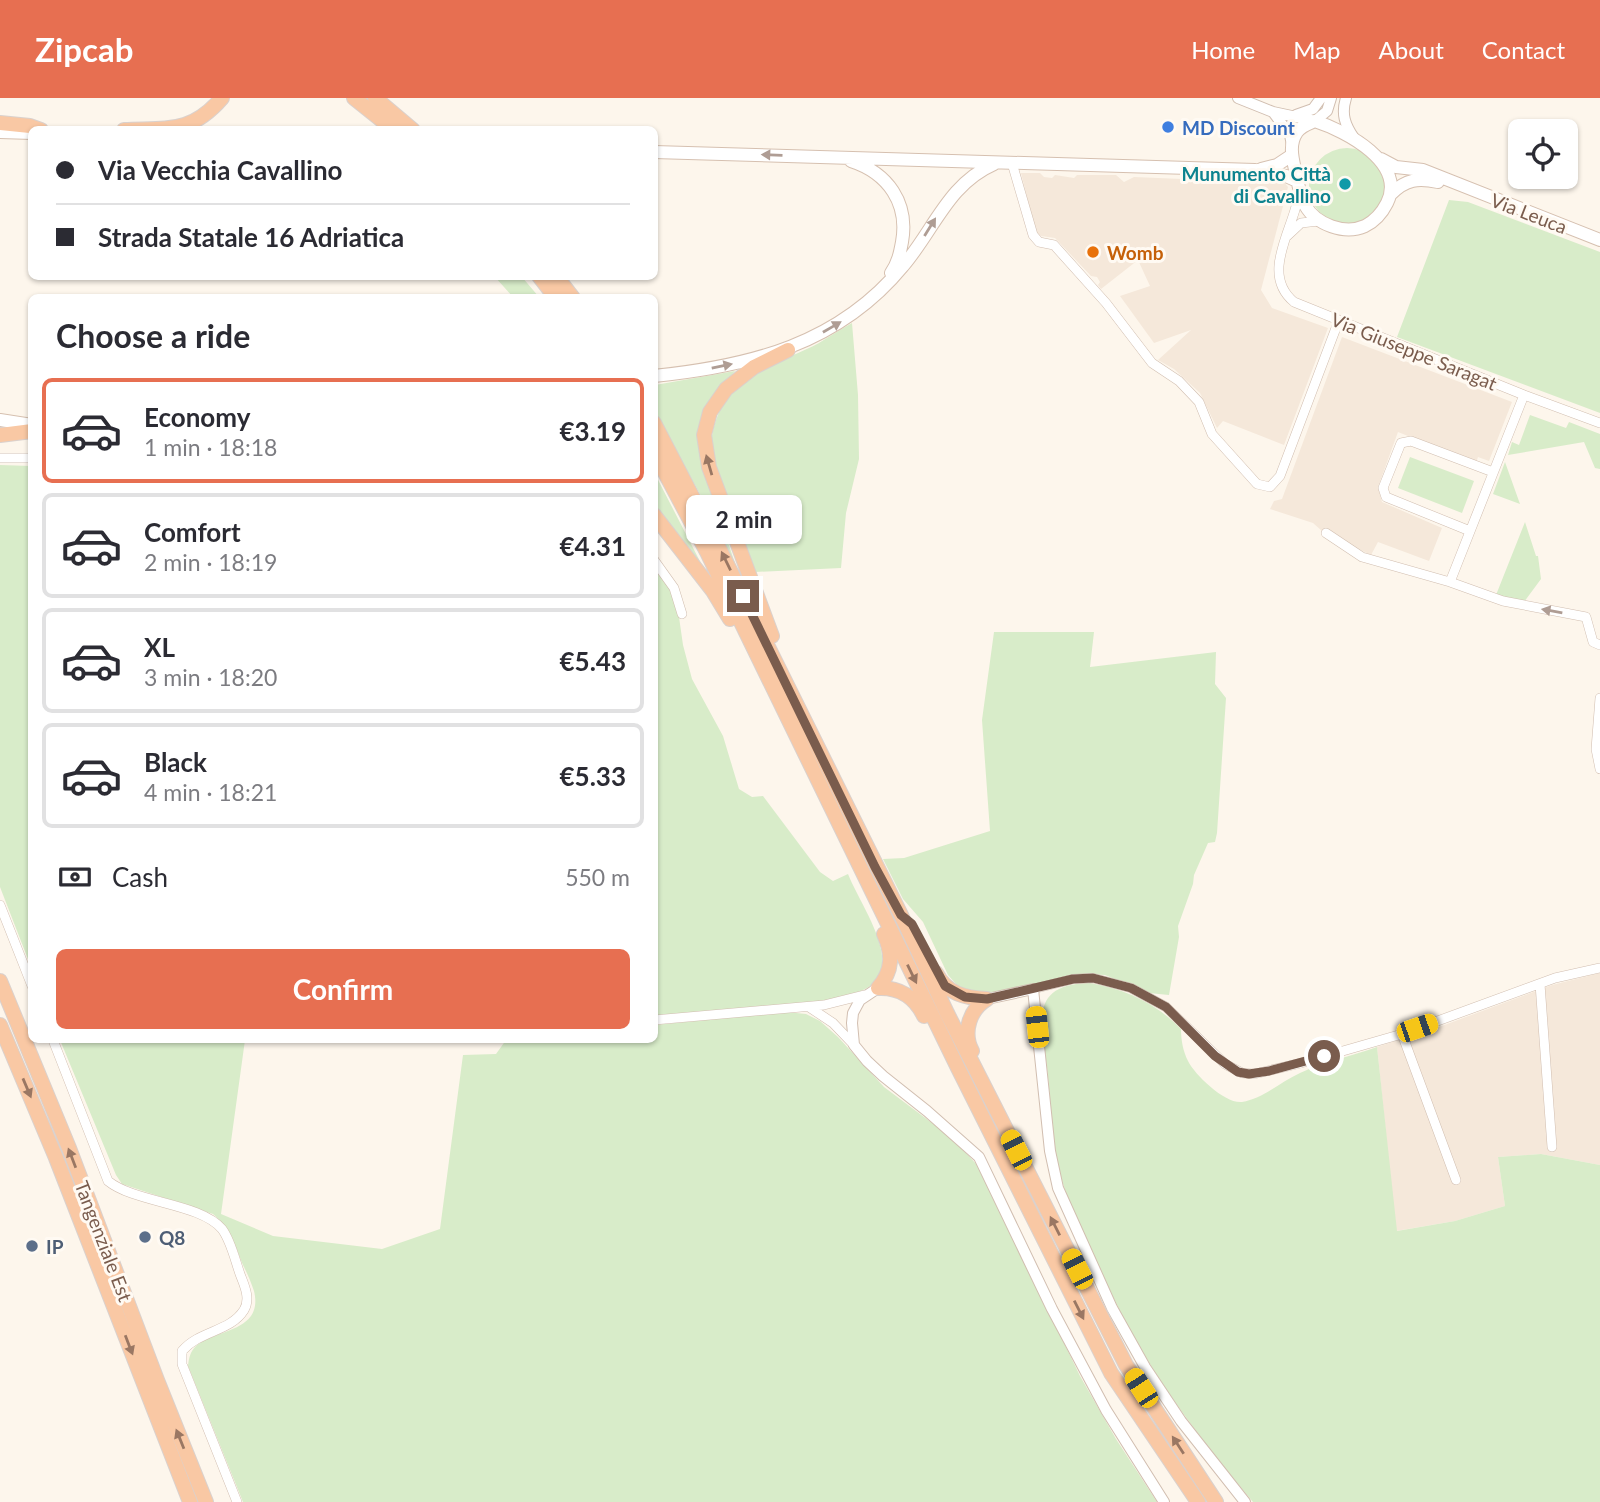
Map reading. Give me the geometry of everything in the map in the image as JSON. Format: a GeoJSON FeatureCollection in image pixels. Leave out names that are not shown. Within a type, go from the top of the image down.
{"type":"FeatureCollection","features":[{"type":"Feature","properties":{"kind":"highway"},"geometry":{"type":"LineString","coordinates":[[177,126],[190,125],[204,117],[222,98]]}},
{"type":"Feature","properties":{"kind":"highway"},"geometry":{"type":"LineString","coordinates":[[354,98],[391,121]]}},
{"type":"Feature","properties":{"kind":"highway"},"geometry":{"type":"LineString","coordinates":[[375,98],[391,121]]}},
{"type":"Feature","properties":{"kind":"highway"},"geometry":{"type":"LineString","coordinates":[[384,98],[391,121]]}},
{"type":"Feature","properties":{"kind":"highway"},"geometry":{"type":"LineString","coordinates":[[0,122],[30,126]]}},
{"type":"Feature","properties":{"kind":"highway"},"geometry":{"type":"LineString","coordinates":[[542,280],[553,294]]}},
{"type":"Feature","properties":{"kind":"highway"},"geometry":{"type":"LineString","coordinates":[[559,280],[570,294]]}},
{"type":"Feature","properties":{"kind":"highway"},"geometry":{"type":"LineString","coordinates":[[772,671],[779,656],[709,467],[704,435],[710,412],[726,389],[754,367],[788,349]]}},
{"type":"Feature","properties":{"kind":"highway"},"geometry":{"type":"LineString","coordinates":[[658,430],[857,858],[958,1068],[1111,1373],[1198,1502]]}},
{"type":"Feature","properties":{"kind":"highway"},"geometry":{"type":"LineString","coordinates":[[0,435],[28,432]]}},
{"type":"Feature","properties":{"kind":"highway"},"geometry":{"type":"LineString","coordinates":[[658,459],[901,915],[1003,1126],[1126,1365],[1216,1502]]}},
{"type":"Feature","properties":{"kind":"highway"},"geometry":{"type":"LineString","coordinates":[[658,520],[713,591],[758,667],[772,671]]}},
{"type":"Feature","properties":{"kind":"highway"},"geometry":{"type":"LineString","coordinates":[[857,858],[859,878],[891,949],[890,966],[872,991]]}},
{"type":"Feature","properties":{"kind":"highway"},"geometry":{"type":"LineString","coordinates":[[901,915],[912,924],[945,986],[965,997],[987,999]]}},
{"type":"Feature","properties":{"kind":"highway","name":"Tangenziale Est"},"geometry":{"type":"LineString","coordinates":[[0,981],[69,1148],[206,1502]]}},
{"type":"Feature","properties":{"kind":"highway"},"geometry":{"type":"LineString","coordinates":[[872,991],[895,989],[914,1000],[945,1055],[958,1068]]}},
{"type":"Feature","properties":{"kind":"highway"},"geometry":{"type":"LineString","coordinates":[[987,999],[980,1003],[971,1017],[968,1025],[969,1045],[996,1098],[1003,1126]]}},
{"type":"Feature","properties":{"kind":"highway","name":"Tangenziale Est"},"geometry":{"type":"LineString","coordinates":[[0,1025],[56,1158],[189,1501]]}},
{"type":"Feature","properties":{"kind":"main road"},"geometry":{"type":"LineString","coordinates":[[1315,121],[1332,127],[1358,143],[1380,158],[1391,179],[1391,194],[1370,224],[1356,230],[1336,229],[1310,212],[1299,186],[1292,151],[1295,135],[1315,121]]}},
{"type":"Feature","properties":{"kind":"main road"},"geometry":{"type":"LineString","coordinates":[[0,132],[28,133]]}},
{"type":"Feature","properties":{"kind":"main road"},"geometry":{"type":"LineString","coordinates":[[1255,170],[1277,165],[1292,151]]}},
{"type":"Feature","properties":{"kind":"main road"},"geometry":{"type":"LineString","coordinates":[[658,152],[1255,170],[1286,176],[1299,186]]}},
{"type":"Feature","properties":{"kind":"main road"},"geometry":{"type":"LineString","coordinates":[[840,157],[860,164],[891,186],[902,212],[903,233],[896,266],[872,298]]}},
{"type":"Feature","properties":{"kind":"main road","name":"Via Leuca"},"geometry":{"type":"LineString","coordinates":[[1380,158],[1396,167],[1423,170],[1600,240]]}},
{"type":"Feature","properties":{"kind":"main road"},"geometry":{"type":"LineString","coordinates":[[658,375],[720,367],[788,349],[837,324],[872,298],[903,266],[958,188],[978,171],[998,163]]}},
{"type":"Feature","properties":{"kind":"main road","name":"Via Leuca"},"geometry":{"type":"LineString","coordinates":[[1391,194],[1399,186],[1412,180],[1458,185]]}},
{"type":"Feature","properties":{"kind":"main road"},"geometry":{"type":"LineString","coordinates":[[0,420],[28,424]]}},
{"type":"Feature","properties":{"kind":"street"},"geometry":{"type":"LineString","coordinates":[[1238,98],[1273,112],[1315,121],[1327,110],[1331,98]]}},
{"type":"Feature","properties":{"kind":"street"},"geometry":{"type":"LineString","coordinates":[[1294,116],[1312,109],[1321,98]]}},
{"type":"Feature","properties":{"kind":"street"},"geometry":{"type":"LineString","coordinates":[[1346,98],[1344,119],[1358,143]]}},
{"type":"Feature","properties":{"kind":"street"},"geometry":{"type":"LineString","coordinates":[[1273,112],[1290,135],[1292,151]]}},
{"type":"Feature","properties":{"kind":"street"},"geometry":{"type":"LineString","coordinates":[[1012,163],[1033,235],[1039,242],[1054,245],[1152,362],[1179,381],[1199,402],[1212,434],[1257,484],[1270,487],[1280,477],[1339,320]]}},
{"type":"Feature","properties":{"kind":"street","name":"Via Giuseppe Saragat"},"geometry":{"type":"LineString","coordinates":[[1299,186],[1278,270],[1281,288],[1294,302],[1600,423]]}},
{"type":"Feature","properties":{"kind":"street"},"geometry":{"type":"LineString","coordinates":[[1285,238],[1296,226],[1307,220],[1324,222]]}},
{"type":"Feature","properties":{"kind":"street"},"geometry":{"type":"LineString","coordinates":[[1450,582],[1524,395]]}},
{"type":"Feature","properties":{"kind":"street"},"geometry":{"type":"LineString","coordinates":[[1470,531],[1386,497],[1383,488],[1401,443],[1411,441],[1493,472]]}},
{"type":"Feature","properties":{"kind":"street"},"geometry":{"type":"LineString","coordinates":[[0,458],[28,458]]}},
{"type":"Feature","properties":{"kind":"street"},"geometry":{"type":"LineString","coordinates":[[1325,533],[1362,557],[1450,582],[1503,601],[1586,617],[1593,642],[1600,645]]}},
{"type":"Feature","properties":{"kind":"street"},"geometry":{"type":"LineString","coordinates":[[658,566],[674,588],[682,614]]}},
{"type":"Feature","properties":{"kind":"street"},"geometry":{"type":"LineString","coordinates":[[1600,698],[1596,749],[1600,769]]}},
{"type":"Feature","properties":{"kind":"street"},"geometry":{"type":"LineString","coordinates":[[0,905],[28,976]]}},
{"type":"Feature","properties":{"kind":"street"},"geometry":{"type":"LineString","coordinates":[[987,999],[1083,978],[1107,981],[1131,988],[1166,1007],[1215,1056],[1242,1073],[1269,1071],[1402,1034],[1540,984],[1579,971],[1600,968]]}},
{"type":"Feature","properties":{"kind":"street"},"geometry":{"type":"LineString","coordinates":[[1540,984],[1552,1147]]}},
{"type":"Feature","properties":{"kind":"street"},"geometry":{"type":"LineString","coordinates":[[1033,989],[1050,1150],[1058,1188],[1112,1308],[1145,1367],[1181,1421],[1245,1502]]}},
{"type":"Feature","properties":{"kind":"street"},"geometry":{"type":"LineString","coordinates":[[658,1020],[835,1003],[872,991]]}},
{"type":"Feature","properties":{"kind":"street"},"geometry":{"type":"LineString","coordinates":[[855,1045],[853,1013],[860,1000],[872,991]]}},
{"type":"Feature","properties":{"kind":"street"},"geometry":{"type":"LineString","coordinates":[[808,1006],[833,1023],[855,1045],[867,1062],[979,1157],[1052,1310],[1094,1388],[1164,1502]]}},
{"type":"Feature","properties":{"kind":"street"},"geometry":{"type":"LineString","coordinates":[[1402,1034],[1456,1180]]}},
{"type":"Feature","properties":{"kind":"street"},"geometry":{"type":"LineString","coordinates":[[53,1043],[108,1181],[121,1189],[200,1215],[220,1227],[227,1239],[247,1292],[245,1308],[230,1324],[196,1338],[187,1345],[182,1351],[182,1364],[237,1502]]}},
{"type":"Feature","properties":{"kind":"shaded area"},"geometry":{"type":"Polygon","coordinates":[[[1021,173],[1040,173],[1044,177],[1052,178],[1055,175],[1074,178],[1077,175],[1116,175],[1124,182],[1134,177],[1182,179],[1182,182],[1188,183],[1190,180],[1214,180],[1225,184],[1236,180],[1283,181],[1288,187],[1261,290],[1272,308],[1328,328],[1284,445],[1223,421],[1217,428],[1200,393],[1174,369],[1158,360],[1191,330],[1154,343],[1120,296],[1150,286],[1138,260],[1101,289],[1097,277],[1091,276],[1055,238],[1036,233],[1021,173]]]}},
{"type":"Feature","properties":{"kind":"shaded area"},"geometry":{"type":"Polygon","coordinates":[[[1342,337],[1512,402],[1489,461],[1478,457],[1476,463],[1398,432],[1378,487],[1382,502],[1442,528],[1429,561],[1378,542],[1371,555],[1322,531],[1313,523],[1270,509],[1274,501],[1282,499],[1342,337]]]}},
{"type":"Feature","properties":{"kind":"shaded area"},"geometry":{"type":"Polygon","coordinates":[[[1600,973],[1600,1165],[1541,1154],[1498,1157],[1505,1206],[1455,1221],[1396,1231],[1377,1047],[1552,985],[1600,973]]]}},
{"type":"Feature","properties":{"kind":"green space"},"geometry":{"type":"Polygon","coordinates":[[[1347,148],[1362,151],[1374,159],[1382,171],[1385,186],[1382,201],[1374,213],[1362,221],[1347,224],[1332,221],[1320,213],[1312,201],[1309,186],[1312,171],[1320,159],[1332,151],[1347,148]]]}},
{"type":"Feature","properties":{"kind":"green space"},"geometry":{"type":"Polygon","coordinates":[[[1449,200],[1468,202],[1600,252],[1600,413],[1397,337],[1449,200]]]}},
{"type":"Feature","properties":{"kind":"green space"},"geometry":{"type":"Polygon","coordinates":[[[498,280],[525,280],[536,294],[510,294],[498,280]]]}},
{"type":"Feature","properties":{"kind":"green space"},"geometry":{"type":"Polygon","coordinates":[[[852,323],[858,395],[859,459],[846,513],[841,568],[755,572],[710,450],[718,413],[730,394],[748,378],[819,343],[852,323]]]}},
{"type":"Feature","properties":{"kind":"green space"},"geometry":{"type":"Polygon","coordinates":[[[735,371],[711,400],[706,477],[738,572],[707,507],[658,417],[658,384],[735,371]]]}},
{"type":"Feature","properties":{"kind":"green space"},"geometry":{"type":"Polygon","coordinates":[[[1530,415],[1566,428],[1569,422],[1600,434],[1600,469],[1595,468],[1584,442],[1508,455],[1512,442],[1519,445],[1530,415]]]}},
{"type":"Feature","properties":{"kind":"green space"},"geometry":{"type":"Polygon","coordinates":[[[1410,457],[1474,481],[1462,513],[1398,488],[1410,457]]]}},
{"type":"Feature","properties":{"kind":"green space"},"geometry":{"type":"Polygon","coordinates":[[[1505,462],[1520,504],[1493,494],[1505,462]]]}},
{"type":"Feature","properties":{"kind":"green space"},"geometry":{"type":"Polygon","coordinates":[[[0,465],[28,466],[28,959],[0,887],[0,465]]]}},
{"type":"Feature","properties":{"kind":"green space"},"geometry":{"type":"Polygon","coordinates":[[[658,480],[705,571],[658,512],[658,480]]]}},
{"type":"Feature","properties":{"kind":"green space"},"geometry":{"type":"Polygon","coordinates":[[[1525,522],[1538,556],[1541,579],[1524,602],[1496,595],[1525,522]]]}},
{"type":"Feature","properties":{"kind":"green space"},"geometry":{"type":"Polygon","coordinates":[[[658,573],[672,592],[692,679],[723,736],[739,789],[752,797],[763,796],[820,872],[833,881],[848,874],[877,934],[882,965],[878,978],[867,988],[824,1001],[658,1017],[658,573]]]}},
{"type":"Feature","properties":{"kind":"green space"},"geometry":{"type":"Polygon","coordinates":[[[994,632],[1094,632],[1090,667],[1216,652],[1215,684],[1226,698],[1217,833],[1215,842],[1208,843],[1194,875],[1178,926],[1179,937],[1169,995],[1149,993],[1105,975],[1085,974],[984,994],[968,992],[948,975],[923,922],[903,899],[883,859],[904,858],[990,831],[982,720],[994,632]]]}},
{"type":"Feature","properties":{"kind":"green space"},"geometry":{"type":"Polygon","coordinates":[[[1090,983],[1139,998],[1171,1020],[1181,1029],[1184,1049],[1192,1067],[1211,1088],[1235,1101],[1250,1100],[1309,1069],[1377,1047],[1397,1231],[1455,1221],[1505,1206],[1498,1157],[1541,1154],[1600,1165],[1600,1502],[1253,1502],[1188,1420],[1145,1356],[1089,1247],[1064,1186],[1053,1133],[1043,1035],[1043,1008],[1048,998],[1057,990],[1070,985],[1090,983]]]}},
{"type":"Feature","properties":{"kind":"green space"},"geometry":{"type":"Polygon","coordinates":[[[786,1012],[806,1014],[820,1021],[838,1037],[884,1087],[952,1138],[979,1167],[1080,1376],[1116,1439],[1157,1502],[243,1502],[188,1366],[190,1355],[196,1346],[204,1340],[236,1328],[252,1314],[255,1304],[252,1284],[231,1237],[213,1214],[122,1184],[61,1043],[245,1043],[221,1214],[273,1236],[382,1249],[440,1229],[463,1055],[496,1054],[504,1043],[658,1043],[658,1025],[786,1012]]]}},
{"type":"Feature","properties":{"kind":"place","name":"MD Discount"},"geometry":{"type":"Point","coordinates":[1168,127]}},
{"type":"Feature","properties":{"kind":"place","name":"Munumento Città di Cavallino"},"geometry":{"type":"Point","coordinates":[1345,184]}},
{"type":"Feature","properties":{"kind":"place","name":"Womb"},"geometry":{"type":"Point","coordinates":[1093,252]}},
{"type":"Feature","properties":{"kind":"place","name":"Q8"},"geometry":{"type":"Point","coordinates":[145,1237]}},
{"type":"Feature","properties":{"kind":"place","name":"IP"},"geometry":{"type":"Point","coordinates":[32,1246]}},
{"type":"Feature","properties":{"kind":"route"},"geometry":{"type":"LineString","coordinates":[[743,596],[875,867],[901,915],[912,924],[938,978],[945,986],[965,997],[987,999],[1073,979],[1093,978],[1131,988],[1166,1007],[1215,1056],[1238,1072],[1249,1074],[1269,1071],[1324,1056]]}}]}
